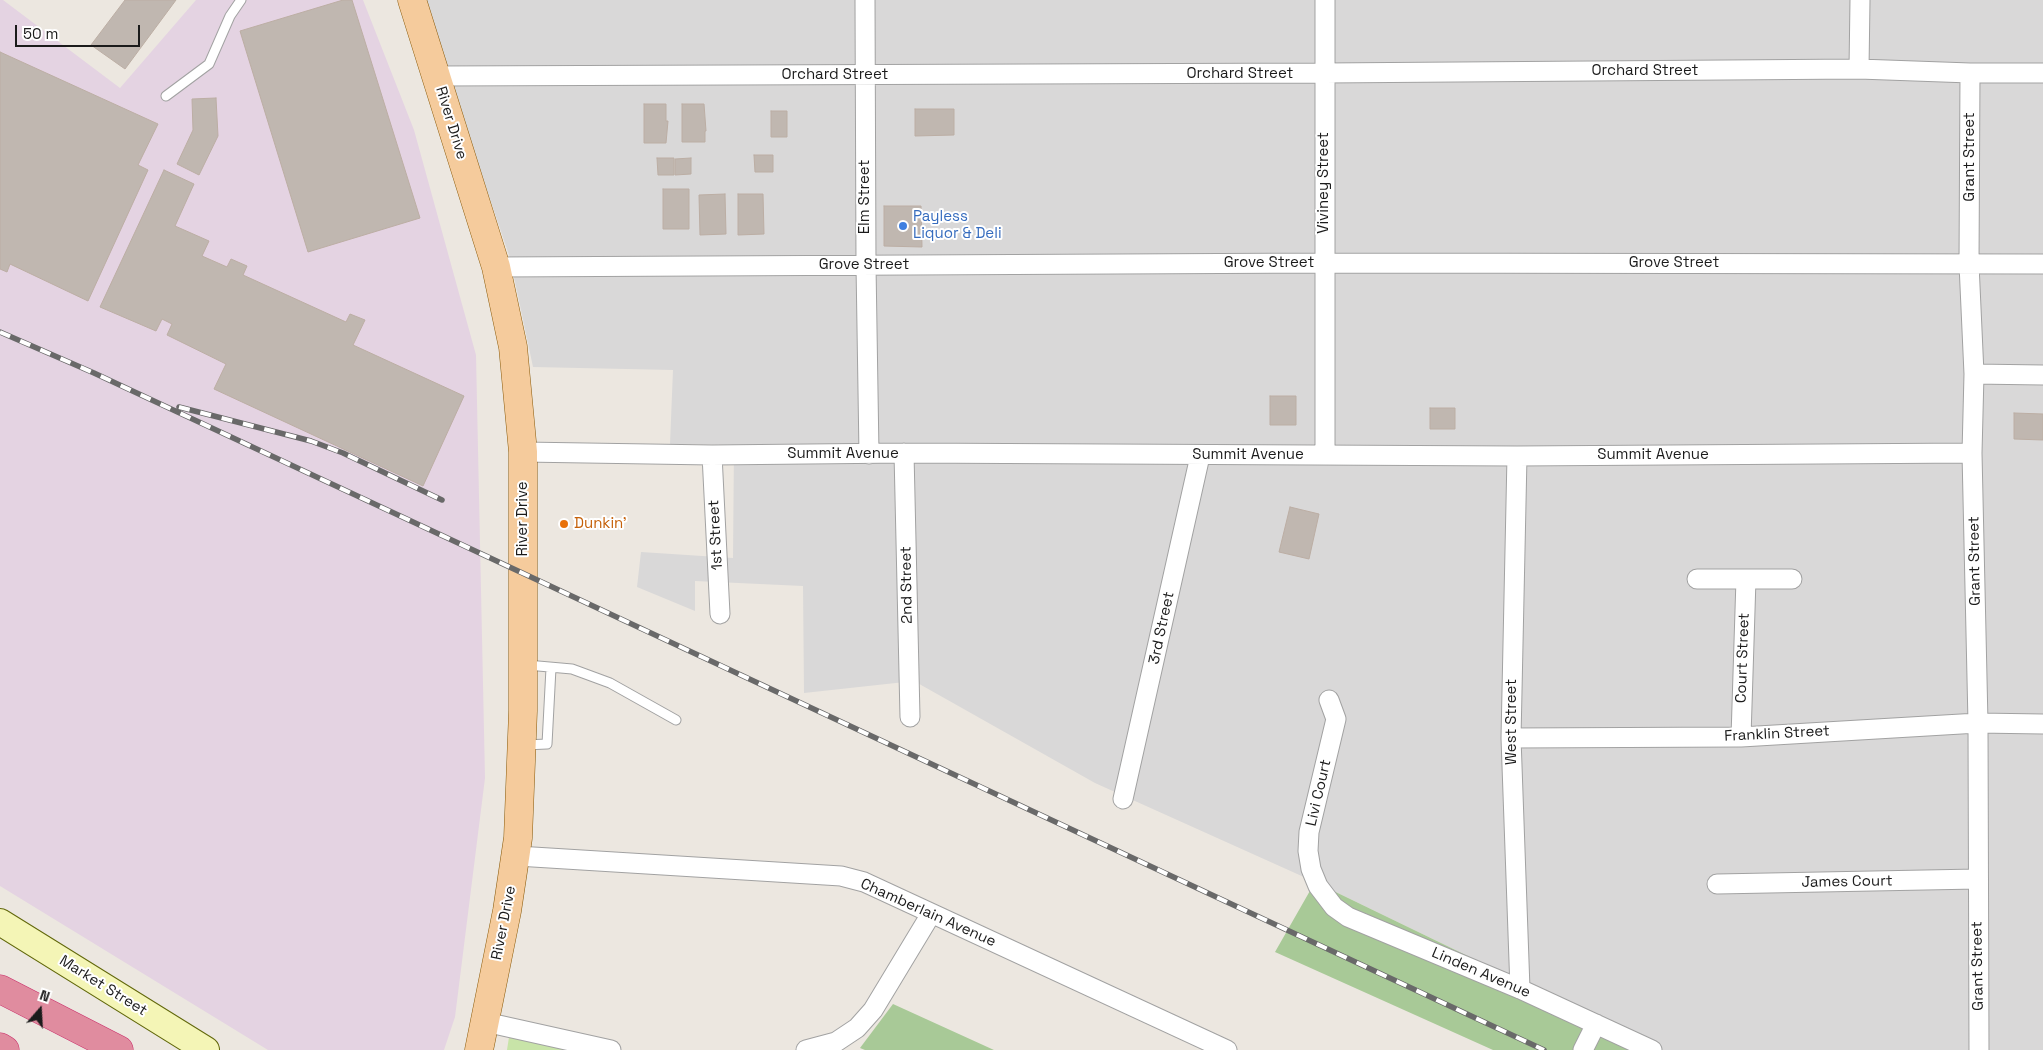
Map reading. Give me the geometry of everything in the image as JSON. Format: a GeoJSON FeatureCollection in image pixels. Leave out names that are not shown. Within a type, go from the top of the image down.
{"type":"FeatureCollection","features":[{"type":"Feature","properties":{"kind":"highway"},"geometry":{"type":"LineString","coordinates":[[0,989],[119,1050]]}},
{"type":"Feature","properties":{"kind":"highway"},"geometry":{"type":"LineString","coordinates":[[0,1047],[6,1050]]}},
{"type":"Feature","properties":{"kind":"main road","name":"River Drive"},"geometry":{"type":"LineString","coordinates":[[412,0],[496,268],[513,347],[523,452],[524,665],[536,712],[523,745],[517,856],[479,1050]]}},
{"type":"Feature","properties":{"kind":"main road","name":"Market Street"},"geometry":{"type":"LineString","coordinates":[[0,922],[206,1050]]}},
{"type":"Feature","properties":{"kind":"street","name":"Elm Street"},"geometry":{"type":"LineString","coordinates":[[865,0],[869,454]]}},
{"type":"Feature","properties":{"kind":"street","name":"Viviney Street"},"geometry":{"type":"LineString","coordinates":[[1325,0],[1325,455]]}},
{"type":"Feature","properties":{"kind":"street"},"geometry":{"type":"LineString","coordinates":[[1859,69],[1860,0]]}},
{"type":"Feature","properties":{"kind":"street","name":"Orchard Street"},"geometry":{"type":"LineString","coordinates":[[437,76],[1859,69],[1970,73],[2043,73]]}},
{"type":"Feature","properties":{"kind":"street","name":"Grant Street"},"geometry":{"type":"LineString","coordinates":[[1970,73],[1969,264],[1974,374],[1972,453],[1978,723],[1978,1050]]}},
{"type":"Feature","properties":{"kind":"street","name":"Grove Street"},"geometry":{"type":"LineString","coordinates":[[496,268],[1324,262],[2043,264]]}},
{"type":"Feature","properties":{"kind":"street"},"geometry":{"type":"LineString","coordinates":[[1974,374],[2043,375]]}},
{"type":"Feature","properties":{"kind":"street","name":"Summit Avenue"},"geometry":{"type":"LineString","coordinates":[[523,452],[712,455],[1200,456],[1972,453]]}},
{"type":"Feature","properties":{"kind":"street","name":"2nd Street"},"geometry":{"type":"LineString","coordinates":[[904,454],[910,717]]}},
{"type":"Feature","properties":{"kind":"street","name":"1st Street"},"geometry":{"type":"LineString","coordinates":[[712,455],[720,614]]}},
{"type":"Feature","properties":{"kind":"street","name":"3rd Street"},"geometry":{"type":"LineString","coordinates":[[1123,799],[1200,456]]}},
{"type":"Feature","properties":{"kind":"street","name":"West Street"},"geometry":{"type":"LineString","coordinates":[[1517,456],[1511,738],[1520,989]]}},
{"type":"Feature","properties":{"kind":"street"},"geometry":{"type":"LineString","coordinates":[[1697,579],[1792,579]]}},
{"type":"Feature","properties":{"kind":"street","name":"Court Street"},"geometry":{"type":"LineString","coordinates":[[1740,737],[1746,579]]}},
{"type":"Feature","properties":{"kind":"street","name":"Livi Court"},"geometry":{"type":"LineString","coordinates":[[1318,886],[1311,869],[1308,851],[1309,832],[1336,719],[1329,700]]}},
{"type":"Feature","properties":{"kind":"street","name":"Franklin Street"},"geometry":{"type":"LineString","coordinates":[[1511,738],[1740,737],[1978,723],[2043,724]]}},
{"type":"Feature","properties":{"kind":"street","name":"Chamberlain Avenue"},"geometry":{"type":"LineString","coordinates":[[517,856],[841,876],[864,882],[1227,1050]]}},
{"type":"Feature","properties":{"kind":"street","name":"James Court"},"geometry":{"type":"LineString","coordinates":[[1718,884],[1977,879]]}},
{"type":"Feature","properties":{"kind":"street","name":"Linden Avenue"},"geometry":{"type":"LineString","coordinates":[[1318,886],[1334,907],[1348,917],[1520,989],[1652,1050]]}},
{"type":"Feature","properties":{"kind":"street"},"geometry":{"type":"LineString","coordinates":[[806,1050],[836,1042],[857,1028],[873,1010],[932,914]]}},
{"type":"Feature","properties":{"kind":"street"},"geometry":{"type":"LineString","coordinates":[[485,1022],[611,1050]]}},
{"type":"Feature","properties":{"kind":"street"},"geometry":{"type":"LineString","coordinates":[[1583,1050],[1596,1024]]}},
{"type":"Feature","properties":{"kind":"lane"},"geometry":{"type":"LineString","coordinates":[[166,96],[209,64],[230,16],[242,0]]}},
{"type":"Feature","properties":{"kind":"lane"},"geometry":{"type":"LineString","coordinates":[[524,665],[572,669],[610,683],[676,720]]}},
{"type":"Feature","properties":{"kind":"lane"},"geometry":{"type":"LineString","coordinates":[[536,712],[551,668]]}},
{"type":"Feature","properties":{"kind":"shaded area"},"geometry":{"type":"Polygon","coordinates":[[[0,0],[3,0],[120,88],[196,0],[363,0],[414,130],[476,355],[485,778],[455,1017],[444,1050],[268,1050],[0,886],[0,0]]]}},
{"type":"Feature","properties":{"kind":"shaded area"},"geometry":{"type":"Polygon","coordinates":[[[425,0],[2043,0],[2043,1050],[1662,1050],[1315,882],[1095,783],[914,681],[804,693],[803,586],[695,581],[695,611],[637,587],[641,552],[733,558],[734,445],[670,444],[673,370],[533,367],[510,258],[425,0]]]}},
{"type":"Feature","properties":{"kind":"green space"},"geometry":{"type":"Polygon","coordinates":[[[1315,882],[1662,1050],[1493,1050],[1275,952],[1315,882]]]}},
{"type":"Feature","properties":{"kind":"green space"},"geometry":{"type":"Polygon","coordinates":[[[893,1004],[994,1050],[865,1050],[860,1048],[893,1004]]]}},
{"type":"Feature","properties":{"kind":"green space"},"geometry":{"type":"Polygon","coordinates":[[[509,1037],[571,1050],[507,1050],[509,1037]]]}},
{"type":"Feature","properties":{"kind":"building"},"geometry":{"type":"Polygon","coordinates":[[[125,0],[176,0],[125,69],[91,45],[125,0]]]}},
{"type":"Feature","properties":{"kind":"building"},"geometry":{"type":"Polygon","coordinates":[[[343,0],[352,0],[420,218],[308,252],[240,31],[343,0]]]}},
{"type":"Feature","properties":{"kind":"building"},"geometry":{"type":"Polygon","coordinates":[[[0,52],[158,124],[138,165],[148,170],[88,301],[10,264],[7,272],[0,269],[0,52]]]}},
{"type":"Feature","properties":{"kind":"building"},"geometry":{"type":"Polygon","coordinates":[[[216,98],[218,136],[199,175],[177,164],[193,130],[192,99],[216,98]]]}},
{"type":"Feature","properties":{"kind":"building"},"geometry":{"type":"Polygon","coordinates":[[[644,104],[666,104],[666,121],[668,121],[666,143],[644,143],[644,104]]]}},
{"type":"Feature","properties":{"kind":"building"},"geometry":{"type":"Polygon","coordinates":[[[682,104],[704,104],[705,142],[682,142],[682,104]]]}},
{"type":"Feature","properties":{"kind":"building"},"geometry":{"type":"Polygon","coordinates":[[[915,109],[954,109],[954,135],[915,136],[915,109]]]}},
{"type":"Feature","properties":{"kind":"building"},"geometry":{"type":"Polygon","coordinates":[[[771,111],[787,111],[787,137],[771,137],[771,111]]]}},
{"type":"Feature","properties":{"kind":"building"},"geometry":{"type":"Polygon","coordinates":[[[754,155],[773,155],[773,172],[755,172],[754,155]]]}},
{"type":"Feature","properties":{"kind":"building"},"geometry":{"type":"Polygon","coordinates":[[[657,158],[674,158],[674,175],[658,175],[657,158]]]}},
{"type":"Feature","properties":{"kind":"building"},"geometry":{"type":"Polygon","coordinates":[[[691,158],[691,174],[675,175],[675,159],[691,158]]]}},
{"type":"Feature","properties":{"kind":"building"},"geometry":{"type":"Polygon","coordinates":[[[164,170],[194,184],[175,226],[209,241],[202,256],[227,267],[231,259],[247,266],[243,275],[346,322],[350,314],[365,320],[353,345],[464,396],[423,486],[214,389],[226,364],[167,335],[172,324],[162,319],[156,331],[100,307],[164,170]]]}},
{"type":"Feature","properties":{"kind":"building"},"geometry":{"type":"Polygon","coordinates":[[[663,189],[689,189],[689,229],[663,229],[663,189]]]}},
{"type":"Feature","properties":{"kind":"building"},"geometry":{"type":"Polygon","coordinates":[[[725,194],[726,234],[700,235],[699,195],[725,194]]]}},
{"type":"Feature","properties":{"kind":"building"},"geometry":{"type":"Polygon","coordinates":[[[738,194],[763,194],[764,234],[738,235],[738,194]]]}},
{"type":"Feature","properties":{"kind":"building","name":"Payless Liquor & Deli"},"geometry":{"type":"Polygon","coordinates":[[[884,206],[921,206],[922,247],[884,246],[884,206]]]}},
{"type":"Feature","properties":{"kind":"building"},"geometry":{"type":"Polygon","coordinates":[[[1270,396],[1296,396],[1296,425],[1270,425],[1270,396]]]}},
{"type":"Feature","properties":{"kind":"building"},"geometry":{"type":"Polygon","coordinates":[[[1430,408],[1455,408],[1455,429],[1430,429],[1430,408]]]}},
{"type":"Feature","properties":{"kind":"building"},"geometry":{"type":"Polygon","coordinates":[[[2014,413],[2043,414],[2043,440],[2014,439],[2014,413]]]}},
{"type":"Feature","properties":{"kind":"building"},"geometry":{"type":"Polygon","coordinates":[[[1290,507],[1319,514],[1309,559],[1279,552],[1290,507]]]}},
{"type":"Feature","properties":{"kind":"railway"},"geometry":{"type":"LineString","coordinates":[[0,332],[94,373],[1544,1050]]}},
{"type":"Feature","properties":{"kind":"railway"},"geometry":{"type":"LineString","coordinates":[[179,407],[311,441],[343,453],[442,500]]}},
{"type":"Feature","properties":{"kind":"place","name":"Payless Liquor & Deli"},"geometry":{"type":"Point","coordinates":[903,226]}},
{"type":"Feature","properties":{"kind":"place","name":"Dunkin'"},"geometry":{"type":"Point","coordinates":[564,524]}}]}
